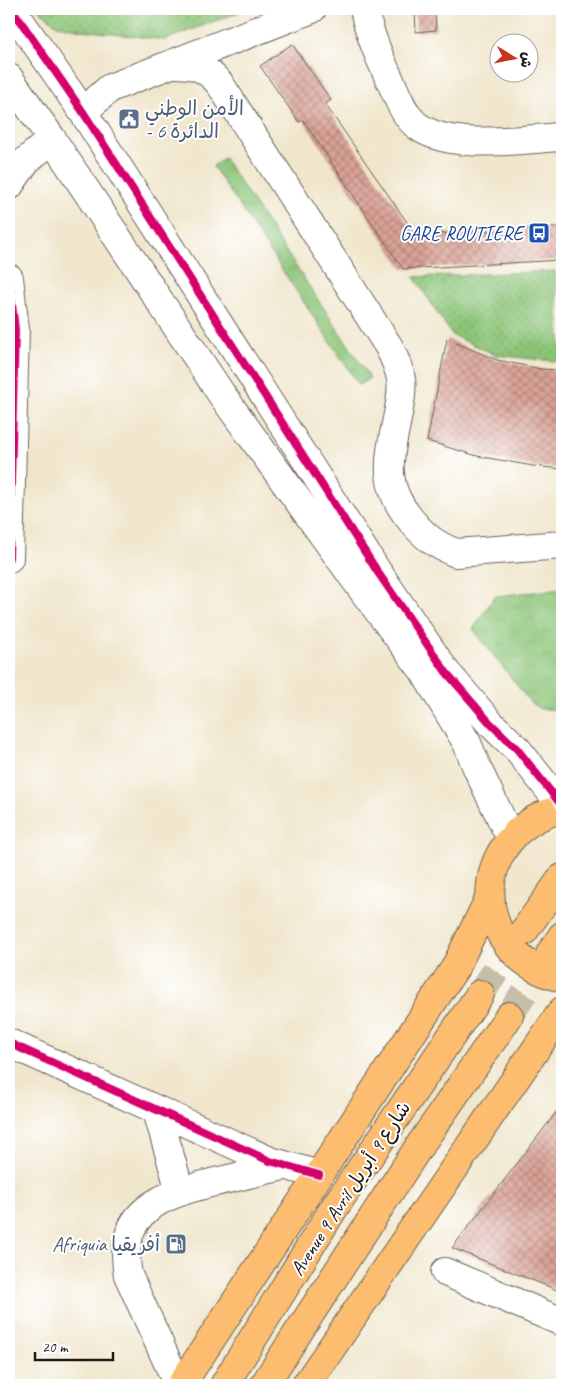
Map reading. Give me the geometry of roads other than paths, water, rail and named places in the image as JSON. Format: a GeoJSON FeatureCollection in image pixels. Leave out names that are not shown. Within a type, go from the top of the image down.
{"type":"FeatureCollection","features":[{"type":"Feature","properties":{"kind":"main road"},"geometry":{"type":"LineString","coordinates":[[562,807],[538,816],[526,823],[510,837],[498,855],[491,875],[490,897],[496,927],[505,943],[516,956],[531,967],[562,978]]}},
{"type":"Feature","properties":{"kind":"main road"},"geometry":{"type":"LineString","coordinates":[[524,931],[562,878]]}},
{"type":"Feature","properties":{"kind":"main road"},"geometry":{"type":"LineString","coordinates":[[179,1385],[455,968],[490,897]]}},
{"type":"Feature","properties":{"kind":"main road","name":"Avenue 9 Avril شارع 9 أبريل"},"geometry":{"type":"LineString","coordinates":[[224,1385],[334,1208],[480,994]]}},
{"type":"Feature","properties":{"kind":"main road"},"geometry":{"type":"LineString","coordinates":[[306,1385],[562,1011]]}},
{"type":"Feature","properties":{"kind":"main road","name":"Avenue 9 Avril شارع 9 أبريل"},"geometry":{"type":"LineString","coordinates":[[264,1385],[413,1156],[509,1016]]}},
{"type":"Feature","properties":{"kind":"street"},"geometry":{"type":"LineString","coordinates":[[12,9],[83,112],[379,574],[446,672],[490,723],[517,749],[562,807]]}},
{"type":"Feature","properties":{"kind":"street"},"geometry":{"type":"LineString","coordinates":[[83,112],[110,88],[312,9]]}},
{"type":"Feature","properties":{"kind":"street"},"geometry":{"type":"LineString","coordinates":[[364,9],[373,43],[400,104],[421,128],[440,138],[461,141],[562,137]]}},
{"type":"Feature","properties":{"kind":"street"},"geometry":{"type":"LineString","coordinates":[[175,64],[195,64],[209,71],[220,84],[389,347],[402,381],[390,461],[390,482],[400,508],[426,538],[440,547],[456,553],[562,545]]}},
{"type":"Feature","properties":{"kind":"street"},"geometry":{"type":"LineString","coordinates":[[9,78],[52,139],[222,395],[364,592],[423,670],[467,743],[510,837]]}},
{"type":"Feature","properties":{"kind":"street"},"geometry":{"type":"LineString","coordinates":[[9,186],[26,161],[52,139]]}},
{"type":"Feature","properties":{"kind":"street"},"geometry":{"type":"LineString","coordinates":[[9,278],[15,330],[9,558]]}},
{"type":"Feature","properties":{"kind":"street"},"geometry":{"type":"LineString","coordinates":[[9,1043],[283,1166],[319,1174]]}},
{"type":"Feature","properties":{"kind":"street"},"geometry":{"type":"LineString","coordinates":[[157,1110],[180,1191]]}},
{"type":"Feature","properties":{"kind":"street"},"geometry":{"type":"LineString","coordinates":[[179,1385],[128,1275],[125,1258],[129,1234],[146,1208],[160,1199],[180,1191],[283,1166]]}},
{"type":"Feature","properties":{"kind":"street"},"geometry":{"type":"LineString","coordinates":[[445,1272],[562,1322]]}},
{"type":"Feature","properties":{"kind":"tunnel"},"geometry":{"type":"LineString","coordinates":[[480,994],[524,931]]}},
{"type":"Feature","properties":{"kind":"tunnel"},"geometry":{"type":"LineString","coordinates":[[509,1016],[550,954]]}},
{"type":"Feature","properties":{"kind":"place","name":"الأمن الوطني - الدائرة 6"},"geometry":{"type":"Point","coordinates":[129,119]}},
{"type":"Feature","properties":{"kind":"place","name":"GARE ROUTIERE"},"geometry":{"type":"Point","coordinates":[539,233]}},
{"type":"Feature","properties":{"kind":"place","name":"Afriquia أفريقيا"},"geometry":{"type":"Point","coordinates":[176,1244]}}]}
